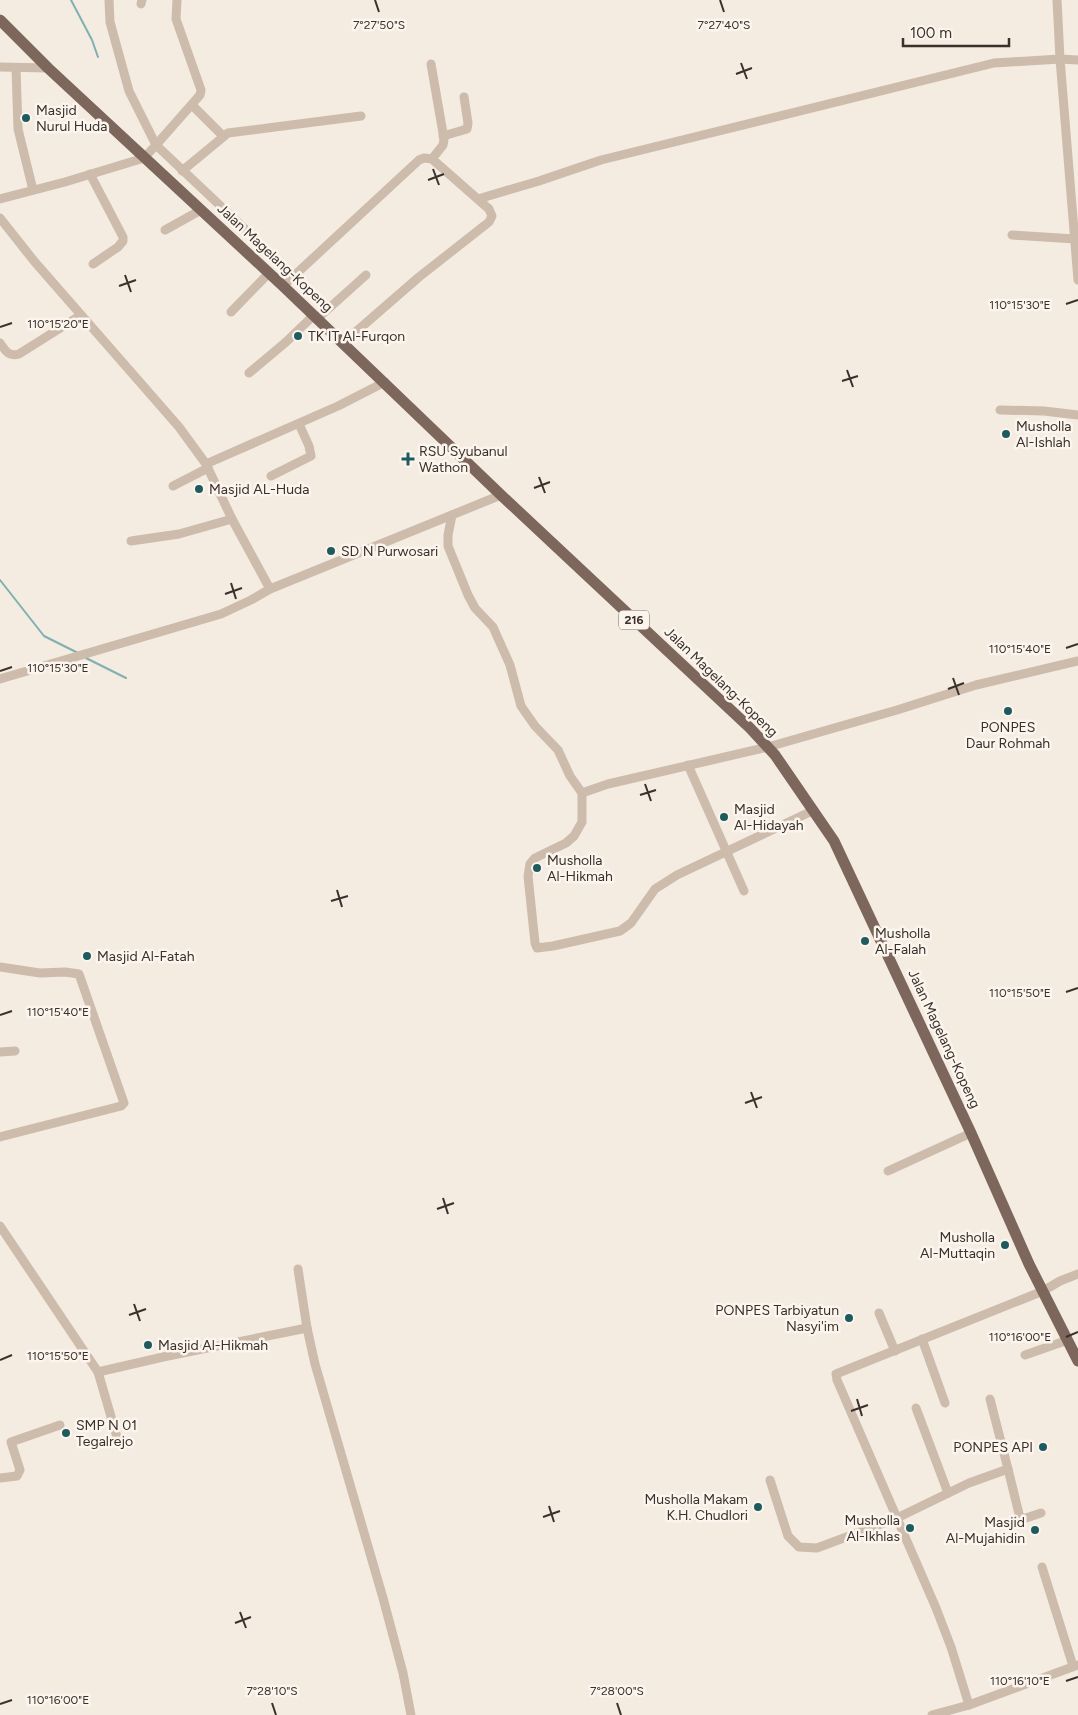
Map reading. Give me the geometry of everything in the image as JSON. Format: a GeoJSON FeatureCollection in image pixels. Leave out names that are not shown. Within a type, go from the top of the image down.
{"type":"FeatureCollection","features":[{"type":"Feature","properties":{"kind":"main road","name":"Jalan Magelang-Kopeng"},"geometry":{"type":"LineString","coordinates":[[0,20],[48,68],[385,382],[500,495],[768,747],[834,841],[971,1133],[1029,1264],[1078,1360]]}},
{"type":"Feature","properties":{"kind":"street"},"geometry":{"type":"LineString","coordinates":[[109,0],[110,22],[129,91],[156,145],[246,230]]}},
{"type":"Feature","properties":{"kind":"street"},"geometry":{"type":"LineString","coordinates":[[0,199],[144,158],[192,105],[200,95],[201,90],[176,19],[177,0]]}},
{"type":"Feature","properties":{"kind":"street"},"geometry":{"type":"LineString","coordinates":[[1057,0],[1078,280]]}},
{"type":"Feature","properties":{"kind":"street"},"geometry":{"type":"LineString","coordinates":[[478,199],[538,182],[601,160],[994,63],[1060,59],[1078,60]]}},
{"type":"Feature","properties":{"kind":"street"},"geometry":{"type":"LineString","coordinates":[[431,64],[443,136],[443,145],[432,159]]}},
{"type":"Feature","properties":{"kind":"street"},"geometry":{"type":"LineString","coordinates":[[0,67],[48,68]]}},
{"type":"Feature","properties":{"kind":"street"},"geometry":{"type":"LineString","coordinates":[[16,68],[18,129],[33,190]]}},
{"type":"Feature","properties":{"kind":"street"},"geometry":{"type":"LineString","coordinates":[[443,136],[466,129],[468,123],[464,97]]}},
{"type":"Feature","properties":{"kind":"street"},"geometry":{"type":"LineString","coordinates":[[192,105],[223,136]]}},
{"type":"Feature","properties":{"kind":"street"},"geometry":{"type":"LineString","coordinates":[[182,171],[223,136],[236,130],[361,116]]}},
{"type":"Feature","properties":{"kind":"street"},"geometry":{"type":"LineString","coordinates":[[283,286],[419,160],[424,158],[432,159],[492,212],[489,222],[419,277],[343,343]]}},
{"type":"Feature","properties":{"kind":"street"},"geometry":{"type":"LineString","coordinates":[[90,174],[123,239],[121,245],[93,264]]}},
{"type":"Feature","properties":{"kind":"street"},"geometry":{"type":"LineString","coordinates":[[165,230],[201,210]]}},
{"type":"Feature","properties":{"kind":"street"},"geometry":{"type":"LineString","coordinates":[[0,218],[34,262],[179,427],[207,466],[270,589]]}},
{"type":"Feature","properties":{"kind":"street"},"geometry":{"type":"LineString","coordinates":[[1012,235],[1074,239]]}},
{"type":"Feature","properties":{"kind":"street"},"geometry":{"type":"LineString","coordinates":[[231,312],[269,274]]}},
{"type":"Feature","properties":{"kind":"street"},"geometry":{"type":"LineString","coordinates":[[249,373],[366,275]]}},
{"type":"Feature","properties":{"kind":"street"},"geometry":{"type":"LineString","coordinates":[[0,342],[10,355],[18,354],[81,315]]}},
{"type":"Feature","properties":{"kind":"street"},"geometry":{"type":"LineString","coordinates":[[173,486],[207,466],[338,406],[385,382]]}},
{"type":"Feature","properties":{"kind":"street"},"geometry":{"type":"LineString","coordinates":[[1000,410],[1044,411],[1078,415]]}},
{"type":"Feature","properties":{"kind":"street"},"geometry":{"type":"LineString","coordinates":[[271,476],[311,456],[309,446],[299,424]]}},
{"type":"Feature","properties":{"kind":"street"},"geometry":{"type":"LineString","coordinates":[[0,679],[221,614],[270,589],[500,495]]}},
{"type":"Feature","properties":{"kind":"street"},"geometry":{"type":"LineString","coordinates":[[452,515],[448,534],[448,546],[468,595],[497,636],[510,665],[521,706],[535,726],[558,750],[570,776],[582,793],[582,822],[574,836],[566,843],[536,858],[530,864],[528,876],[535,943],[538,948],[620,931],[631,923],[655,889],[677,874],[814,810]]}},
{"type":"Feature","properties":{"kind":"street"},"geometry":{"type":"LineString","coordinates":[[131,542],[180,534],[232,518]]}},
{"type":"Feature","properties":{"kind":"street"},"geometry":{"type":"LineString","coordinates":[[582,793],[608,784],[768,747],[976,685],[1078,661]]}},
{"type":"Feature","properties":{"kind":"street"},"geometry":{"type":"LineString","coordinates":[[688,766],[744,891]]}},
{"type":"Feature","properties":{"kind":"street"},"geometry":{"type":"LineString","coordinates":[[0,966],[40,973],[65,972],[79,974],[124,1104],[0,1137]]}},
{"type":"Feature","properties":{"kind":"street"},"geometry":{"type":"LineString","coordinates":[[0,1052],[16,1052]]}},
{"type":"Feature","properties":{"kind":"street"},"geometry":{"type":"LineString","coordinates":[[888,1171],[971,1133]]}},
{"type":"Feature","properties":{"kind":"street"},"geometry":{"type":"LineString","coordinates":[[0,1226],[98,1372],[119,1444]]}},
{"type":"Feature","properties":{"kind":"street"},"geometry":{"type":"LineString","coordinates":[[298,1269],[307,1328],[318,1373],[383,1598],[403,1673],[411,1715]]}},
{"type":"Feature","properties":{"kind":"street"},"geometry":{"type":"LineString","coordinates":[[969,1705],[944,1630],[836,1375],[1043,1291],[1060,1280],[1078,1274]]}},
{"type":"Feature","properties":{"kind":"street"},"geometry":{"type":"LineString","coordinates":[[879,1313],[895,1351]]}},
{"type":"Feature","properties":{"kind":"street"},"geometry":{"type":"LineString","coordinates":[[98,1372],[307,1328]]}},
{"type":"Feature","properties":{"kind":"street"},"geometry":{"type":"LineString","coordinates":[[922,1340],[945,1403]]}},
{"type":"Feature","properties":{"kind":"street"},"geometry":{"type":"LineString","coordinates":[[1025,1356],[1068,1340]]}},
{"type":"Feature","properties":{"kind":"street"},"geometry":{"type":"LineString","coordinates":[[990,1399],[1020,1518],[1041,1513]]}},
{"type":"Feature","properties":{"kind":"street"},"geometry":{"type":"LineString","coordinates":[[916,1408],[948,1493]]}},
{"type":"Feature","properties":{"kind":"street"},"geometry":{"type":"LineString","coordinates":[[0,1478],[17,1476],[20,1470],[11,1442],[60,1425]]}},
{"type":"Feature","properties":{"kind":"street"},"geometry":{"type":"LineString","coordinates":[[770,1480],[788,1536],[799,1546],[817,1548],[897,1518],[969,1483],[1008,1469]]}},
{"type":"Feature","properties":{"kind":"street"},"geometry":{"type":"LineString","coordinates":[[932,1715],[969,1705],[1075,1666],[1042,1567]]}},
{"type":"Feature","properties":{"kind":"waterway"},"geometry":{"type":"LineString","coordinates":[[71,0],[92,40],[98,57]]}},
{"type":"Feature","properties":{"kind":"waterway"},"geometry":{"type":"LineString","coordinates":[[0,580],[44,636],[78,653]]}},
{"type":"Feature","properties":{"kind":"waterway"},"geometry":{"type":"LineString","coordinates":[[86,658],[126,678]]}},
{"type":"Feature","properties":{"kind":"place","name":"Masjid Nurul Huda"},"geometry":{"type":"Point","coordinates":[26,118]}},
{"type":"Feature","properties":{"kind":"place","name":"TK IT Al-Furqon"},"geometry":{"type":"Point","coordinates":[298,336]}},
{"type":"Feature","properties":{"kind":"place","name":"Musholla Al-Ishlah"},"geometry":{"type":"Point","coordinates":[1006,434]}},
{"type":"Feature","properties":{"kind":"place","name":"RSU Syubanul Wathon"},"geometry":{"type":"Point","coordinates":[408,459]}},
{"type":"Feature","properties":{"kind":"place","name":"Masjid AL-Huda"},"geometry":{"type":"Point","coordinates":[199,489]}},
{"type":"Feature","properties":{"kind":"place","name":"SD N Purwosari"},"geometry":{"type":"Point","coordinates":[331,551]}},
{"type":"Feature","properties":{"kind":"place","name":"PONPES Daur Rohmah"},"geometry":{"type":"Point","coordinates":[1008,711]}},
{"type":"Feature","properties":{"kind":"place","name":"Masjid Al-Hidayah"},"geometry":{"type":"Point","coordinates":[724,817]}},
{"type":"Feature","properties":{"kind":"place","name":"Musholla Al-Hikmah"},"geometry":{"type":"Point","coordinates":[537,868]}},
{"type":"Feature","properties":{"kind":"place","name":"Musholla Al-Falah"},"geometry":{"type":"Point","coordinates":[865,941]}},
{"type":"Feature","properties":{"kind":"place","name":"Masjid Al-Fatah"},"geometry":{"type":"Point","coordinates":[87,956]}},
{"type":"Feature","properties":{"kind":"place","name":"Musholla Al-Muttaqin"},"geometry":{"type":"Point","coordinates":[1005,1245]}},
{"type":"Feature","properties":{"kind":"place","name":"PONPES Tarbiyatun Nasyi'im"},"geometry":{"type":"Point","coordinates":[849,1318]}},
{"type":"Feature","properties":{"kind":"place","name":"Masjid Al-Hikmah"},"geometry":{"type":"Point","coordinates":[148,1345]}},
{"type":"Feature","properties":{"kind":"place","name":"SMP N 01 Tegalrejo"},"geometry":{"type":"Point","coordinates":[66,1433]}},
{"type":"Feature","properties":{"kind":"place","name":"PONPES API"},"geometry":{"type":"Point","coordinates":[1043,1447]}},
{"type":"Feature","properties":{"kind":"place","name":"Musholla Makam K.H. Chudlori"},"geometry":{"type":"Point","coordinates":[758,1507]}},
{"type":"Feature","properties":{"kind":"place","name":"Musholla Al-Ikhlas"},"geometry":{"type":"Point","coordinates":[910,1528]}},
{"type":"Feature","properties":{"kind":"place","name":"Masjid Al-Mujahidin"},"geometry":{"type":"Point","coordinates":[1035,1530]}}]}
